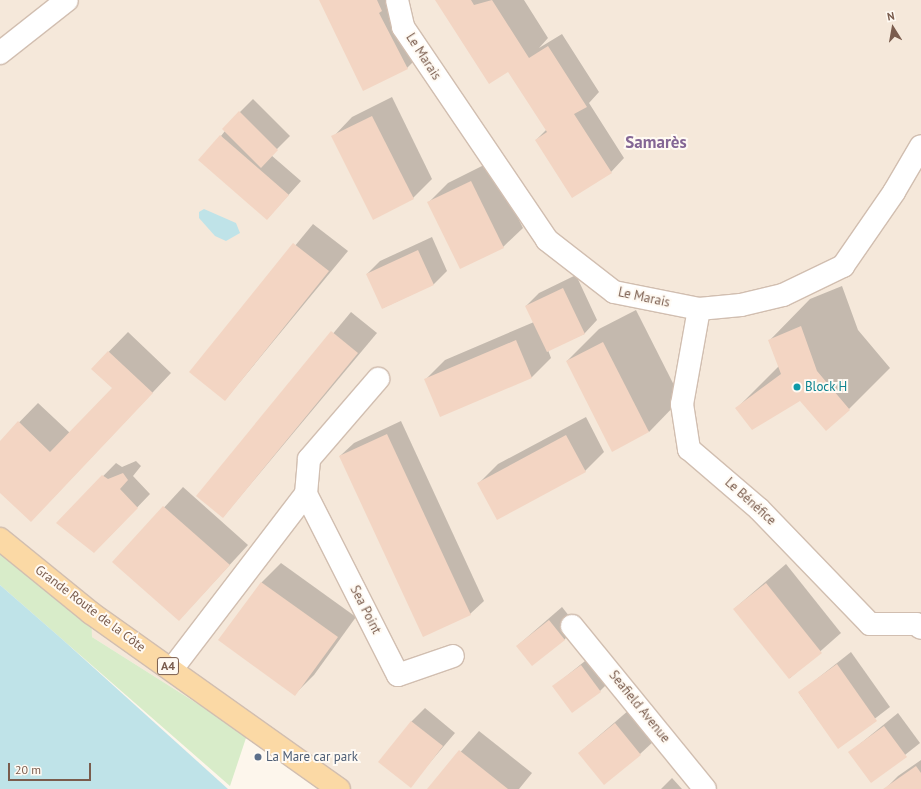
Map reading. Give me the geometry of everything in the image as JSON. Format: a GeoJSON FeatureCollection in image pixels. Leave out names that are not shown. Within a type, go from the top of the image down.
{"type":"FeatureCollection","features":[{"type":"Feature","properties":{"kind":"main road","name":"Grande Route de la Côte"},"geometry":{"type":"LineString","coordinates":[[0,539],[91,613],[172,669],[339,789]]}},
{"type":"Feature","properties":{"kind":"street"},"geometry":{"type":"LineString","coordinates":[[0,53],[67,0]]}},
{"type":"Feature","properties":{"kind":"street","name":"Le Marais"},"geometry":{"type":"LineString","coordinates":[[397,0],[403,27],[547,240],[614,292],[699,309],[740,305],[784,295],[843,266],[894,192],[921,146]]}},
{"type":"Feature","properties":{"kind":"street","name":"Le Bénéfice"},"geometry":{"type":"LineString","coordinates":[[699,309],[682,404],[689,449],[759,509],[870,624],[916,624],[921,628]]}},
{"type":"Feature","properties":{"kind":"street"},"geometry":{"type":"LineString","coordinates":[[172,669],[306,494],[308,459],[378,379]]}},
{"type":"Feature","properties":{"kind":"street","name":"Sea Point"},"geometry":{"type":"LineString","coordinates":[[306,494],[398,675],[453,656]]}},
{"type":"Feature","properties":{"kind":"street","name":"Seafield Avenue"},"geometry":{"type":"LineString","coordinates":[[572,626],[705,789]]}},
{"type":"Feature","properties":{"kind":"shaded area"},"geometry":{"type":"Polygon","coordinates":[[[0,0],[921,0],[921,789],[318,789],[247,735],[92,637],[0,539],[0,0]]]}},
{"type":"Feature","properties":{"kind":"green space"},"geometry":{"type":"Polygon","coordinates":[[[0,539],[91,613],[92,637],[247,735],[230,786],[0,585],[0,539]]]}},
{"type":"Feature","properties":{"kind":"water"},"geometry":{"type":"Polygon","coordinates":[[[204,209],[236,223],[240,233],[226,241],[215,236],[199,218],[199,212],[204,209]]]}},
{"type":"Feature","properties":{"kind":"water"},"geometry":{"type":"Polygon","coordinates":[[[0,585],[63,640],[228,789],[0,789],[0,585]]]}},
{"type":"Feature","properties":{"kind":"building"},"geometry":{"type":"Polygon","coordinates":[[[319,0],[377,0],[382,11],[379,13],[408,69],[363,91],[319,0]]]}},
{"type":"Feature","properties":{"kind":"building"},"geometry":{"type":"Polygon","coordinates":[[[435,0],[471,0],[474,5],[492,0],[529,58],[548,46],[587,107],[574,114],[612,173],[572,198],[535,140],[547,132],[508,72],[489,84],[435,0]]]}},
{"type":"Feature","properties":{"kind":"building"},"geometry":{"type":"Polygon","coordinates":[[[239,111],[278,150],[261,168],[222,129],[239,111]]]}},
{"type":"Feature","properties":{"kind":"building"},"geometry":{"type":"Polygon","coordinates":[[[372,116],[414,199],[373,220],[331,136],[372,116]]]}},
{"type":"Feature","properties":{"kind":"building"},"geometry":{"type":"Polygon","coordinates":[[[220,135],[289,195],[267,220],[198,160],[220,135]]]}},
{"type":"Feature","properties":{"kind":"building"},"geometry":{"type":"Polygon","coordinates":[[[471,181],[504,248],[460,269],[427,202],[471,181]]]}},
{"type":"Feature","properties":{"kind":"building"},"geometry":{"type":"Polygon","coordinates":[[[293,243],[329,271],[225,401],[189,372],[293,243]]]}},
{"type":"Feature","properties":{"kind":"building"},"geometry":{"type":"Polygon","coordinates":[[[418,250],[434,285],[382,309],[366,274],[418,250]]]}},
{"type":"Feature","properties":{"kind":"building"},"geometry":{"type":"Polygon","coordinates":[[[563,288],[585,334],[547,352],[525,306],[563,288]]]}},
{"type":"Feature","properties":{"kind":"building","name":"Block H"},"geometry":{"type":"Polygon","coordinates":[[[801,326],[817,371],[850,410],[826,431],[800,401],[752,430],[735,408],[781,374],[768,340],[801,326]]]}},
{"type":"Feature","properties":{"kind":"building"},"geometry":{"type":"Polygon","coordinates":[[[331,331],[358,353],[223,518],[196,496],[331,331]]]}},
{"type":"Feature","properties":{"kind":"building"},"geometry":{"type":"Polygon","coordinates":[[[516,340],[532,378],[440,417],[424,379],[516,340]]]}},
{"type":"Feature","properties":{"kind":"building"},"geometry":{"type":"Polygon","coordinates":[[[603,342],[649,432],[612,452],[566,361],[603,342]]]}},
{"type":"Feature","properties":{"kind":"building"},"geometry":{"type":"Polygon","coordinates":[[[108,351],[153,393],[31,522],[0,493],[0,441],[18,421],[50,452],[112,388],[91,369],[108,351]]]}},
{"type":"Feature","properties":{"kind":"building"},"geometry":{"type":"Polygon","coordinates":[[[387,434],[471,615],[423,637],[339,456],[387,434]]]}},
{"type":"Feature","properties":{"kind":"building"},"geometry":{"type":"Polygon","coordinates":[[[566,435],[586,472],[497,520],[477,483],[566,435]]]}},
{"type":"Feature","properties":{"kind":"building"},"geometry":{"type":"Polygon","coordinates":[[[123,473],[128,480],[120,489],[138,508],[94,553],[56,523],[102,475],[108,479],[123,473]]]}},
{"type":"Feature","properties":{"kind":"building"},"geometry":{"type":"Polygon","coordinates":[[[163,506],[230,565],[179,621],[112,562],[163,506]]]}},
{"type":"Feature","properties":{"kind":"building"},"geometry":{"type":"Polygon","coordinates":[[[261,582],[338,637],[295,696],[218,640],[261,582]]]}},
{"type":"Feature","properties":{"kind":"building"},"geometry":{"type":"Polygon","coordinates":[[[766,583],[822,653],[789,679],[733,609],[766,583]]]}},
{"type":"Feature","properties":{"kind":"building"},"geometry":{"type":"Polygon","coordinates":[[[549,620],[565,640],[532,666],[516,646],[549,620]]]}},
{"type":"Feature","properties":{"kind":"building"},"geometry":{"type":"Polygon","coordinates":[[[837,664],[877,721],[838,749],[798,692],[837,664]]]}},
{"type":"Feature","properties":{"kind":"building"},"geometry":{"type":"Polygon","coordinates":[[[581,665],[601,692],[572,713],[552,686],[581,665]]]}},
{"type":"Feature","properties":{"kind":"building"},"geometry":{"type":"Polygon","coordinates":[[[411,721],[443,746],[411,788],[378,762],[411,721]]]}},
{"type":"Feature","properties":{"kind":"building"},"geometry":{"type":"Polygon","coordinates":[[[615,723],[641,755],[604,785],[578,753],[615,723]]]}},
{"type":"Feature","properties":{"kind":"building"},"geometry":{"type":"Polygon","coordinates":[[[884,726],[907,757],[871,783],[848,752],[884,726]]]}},
{"type":"Feature","properties":{"kind":"building"},"geometry":{"type":"Polygon","coordinates":[[[459,750],[508,789],[427,789],[459,750]]]}},
{"type":"Feature","properties":{"kind":"building"},"geometry":{"type":"Polygon","coordinates":[[[916,766],[921,773],[921,789],[883,789],[916,766]]]}},
{"type":"Feature","properties":{"kind":"place","name":"Block H"},"geometry":{"type":"Point","coordinates":[797,387]}},
{"type":"Feature","properties":{"kind":"place","name":"La Mare car park"},"geometry":{"type":"Point","coordinates":[258,757]}},
{"type":"Feature","properties":{"kind":"district","name":"Samarès"},"geometry":{"type":"Point","coordinates":[656,143]}}]}
